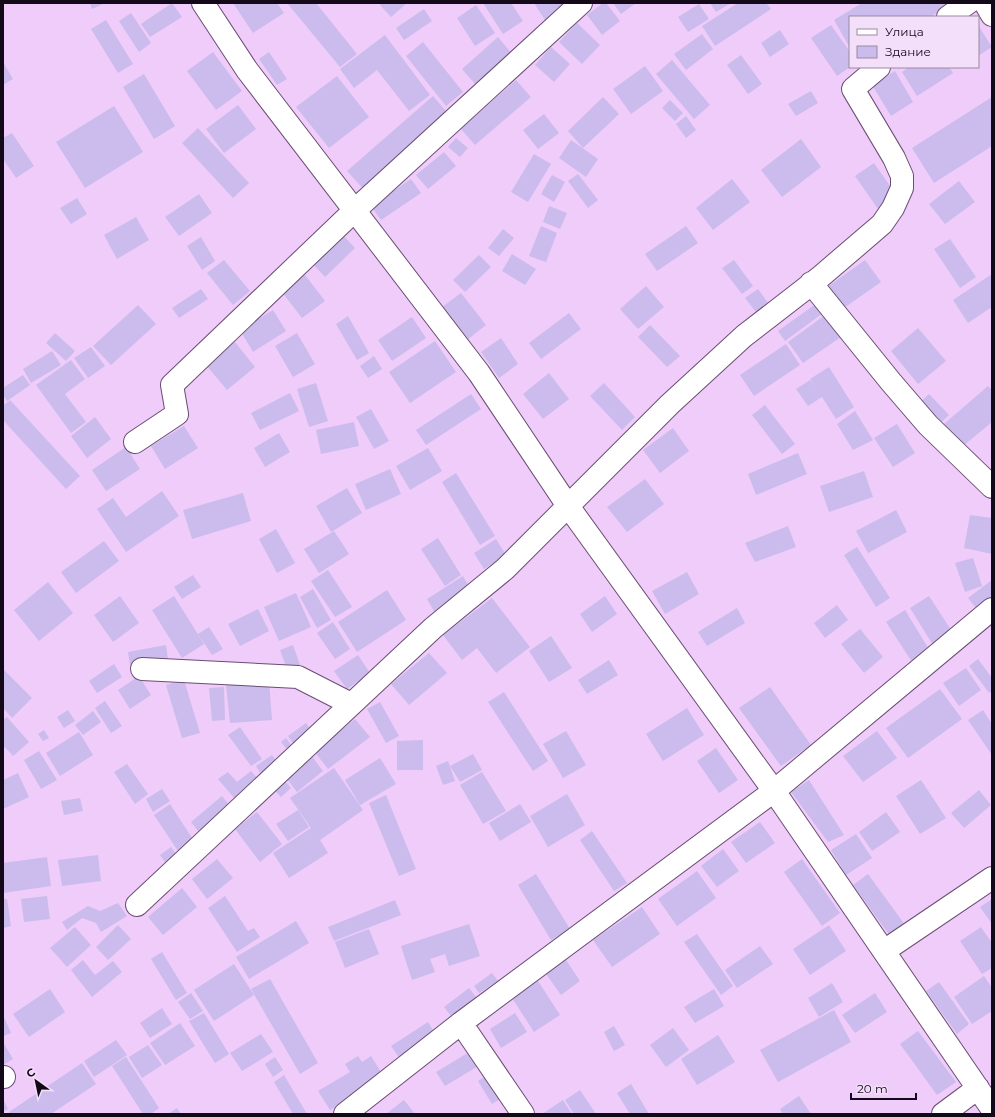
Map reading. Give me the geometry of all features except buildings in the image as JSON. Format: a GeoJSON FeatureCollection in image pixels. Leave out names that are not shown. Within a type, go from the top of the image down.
{"type":"FeatureCollection","features":[{"type":"Feature","properties":{"kind":"street"},"geometry":{"type":"LineString","coordinates":[[203,3],[247,70],[479,373],[568,506],[774,791],[992,1109]]}},
{"type":"Feature","properties":{"kind":"street"},"geometry":{"type":"LineString","coordinates":[[135,442],[178,414],[172,385],[354,210],[580,3]]}},
{"type":"Feature","properties":{"kind":"street"},"geometry":{"type":"LineString","coordinates":[[949,16],[968,3]]}},
{"type":"Feature","properties":{"kind":"street"},"geometry":{"type":"LineString","coordinates":[[985,3],[992,15]]}},
{"type":"Feature","properties":{"kind":"street"},"geometry":{"type":"LineString","coordinates":[[137,905],[433,628],[505,569],[670,404],[732,346],[882,224],[893,208],[902,188],[902,176],[894,158],[853,89],[878,68]]}},
{"type":"Feature","properties":{"kind":"street"},"geometry":{"type":"LineString","coordinates":[[811,283],[891,382],[928,425],[992,487]]}},
{"type":"Feature","properties":{"kind":"street"},"geometry":{"type":"LineString","coordinates":[[351,1112],[461,1023],[774,791],[992,609]]}},
{"type":"Feature","properties":{"kind":"street"},"geometry":{"type":"LineString","coordinates":[[142,669],[298,677],[351,704]]}},
{"type":"Feature","properties":{"kind":"street"},"geometry":{"type":"LineString","coordinates":[[884,951],[992,878]]}},
{"type":"Feature","properties":{"kind":"street"},"geometry":{"type":"LineString","coordinates":[[461,1023],[524,1114]]}},
{"type":"Feature","properties":{"kind":"street"},"geometry":{"type":"LineString","coordinates":[[943,1114],[978,1088]]}}]}
